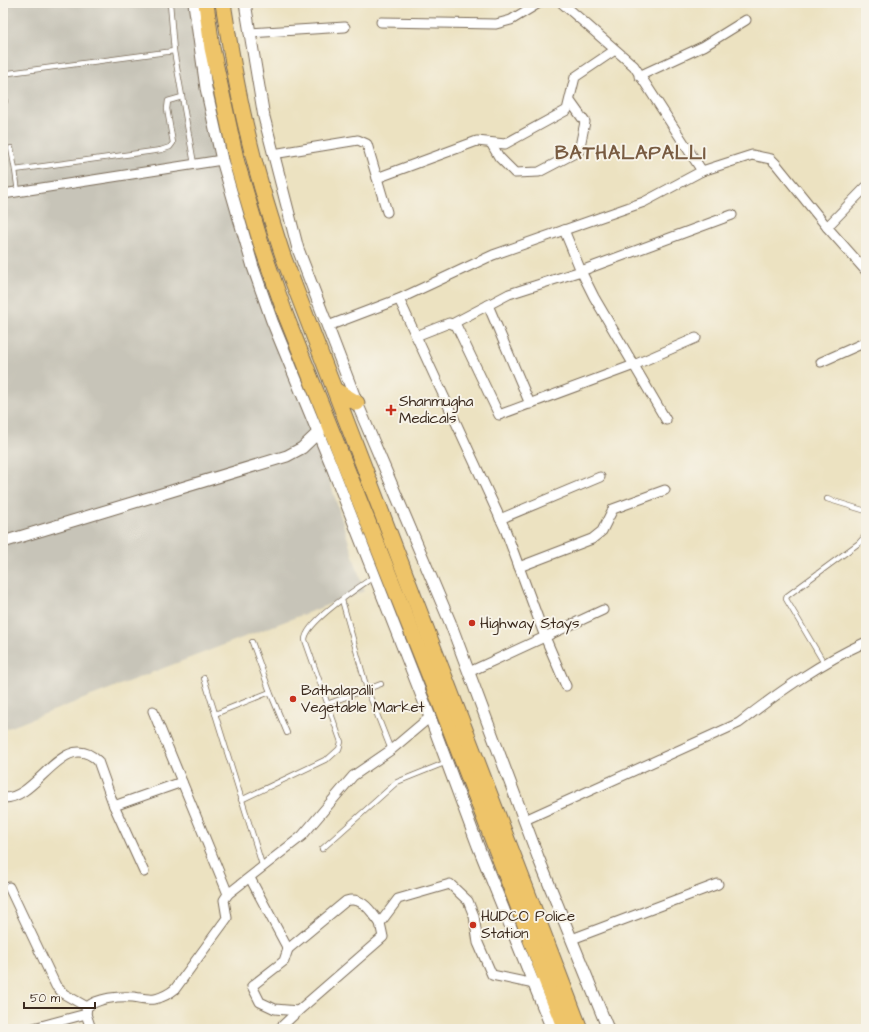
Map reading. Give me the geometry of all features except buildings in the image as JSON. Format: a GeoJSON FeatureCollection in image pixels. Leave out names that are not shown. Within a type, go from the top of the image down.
{"type":"FeatureCollection","features":[{"type":"Feature","properties":{"kind":"highway"},"geometry":{"type":"LineString","coordinates":[[206,3],[212,48],[237,163],[286,316],[329,420],[532,940],[540,982],[565,1029]]}},
{"type":"Feature","properties":{"kind":"highway"},"geometry":{"type":"LineString","coordinates":[[224,3],[233,63],[258,177],[283,256],[580,1029]]}},
{"type":"Feature","properties":{"kind":"highway"},"geometry":{"type":"LineString","coordinates":[[335,390],[357,403]]}},
{"type":"Feature","properties":{"kind":"street"},"geometry":{"type":"LineString","coordinates":[[194,3],[206,88],[222,160],[256,274],[272,321],[375,576],[478,846],[540,982],[552,1029]]}},
{"type":"Feature","properties":{"kind":"street"},"geometry":{"type":"LineString","coordinates":[[245,3],[264,117],[298,249],[357,403],[450,622],[525,820],[608,1029]]}},
{"type":"Feature","properties":{"kind":"street"},"geometry":{"type":"LineString","coordinates":[[381,22],[496,24],[511,20],[539,3]]}},
{"type":"Feature","properties":{"kind":"street"},"geometry":{"type":"LineString","coordinates":[[562,3],[634,66],[639,76],[661,105],[702,171]]}},
{"type":"Feature","properties":{"kind":"street"},"geometry":{"type":"LineString","coordinates":[[639,76],[704,46],[746,20]]}},
{"type":"Feature","properties":{"kind":"street"},"geometry":{"type":"LineString","coordinates":[[249,33],[345,27]]}},
{"type":"Feature","properties":{"kind":"street"},"geometry":{"type":"LineString","coordinates":[[377,178],[477,141],[505,144],[567,110],[575,77],[615,50]]}},
{"type":"Feature","properties":{"kind":"street"},"geometry":{"type":"LineString","coordinates":[[491,142],[499,157],[515,173],[539,172],[579,151],[585,122],[570,101]]}},
{"type":"Feature","properties":{"kind":"street"},"geometry":{"type":"LineString","coordinates":[[273,154],[360,140],[367,144],[387,212]]}},
{"type":"Feature","properties":{"kind":"street"},"geometry":{"type":"LineString","coordinates":[[328,326],[399,299],[493,255],[644,202],[702,171],[752,155],[771,159],[776,164],[827,227],[866,271]]}},
{"type":"Feature","properties":{"kind":"street"},"geometry":{"type":"LineString","coordinates":[[3,194],[222,160]]}},
{"type":"Feature","properties":{"kind":"street"},"geometry":{"type":"LineString","coordinates":[[827,227],[866,187]]}},
{"type":"Feature","properties":{"kind":"street"},"geometry":{"type":"LineString","coordinates":[[416,336],[452,324],[509,294],[581,271],[732,216]]}},
{"type":"Feature","properties":{"kind":"street"},"geometry":{"type":"LineString","coordinates":[[564,230],[581,271],[594,297],[666,420]]}},
{"type":"Feature","properties":{"kind":"street"},"geometry":{"type":"LineString","coordinates":[[399,299],[500,519],[545,637],[566,686]]}},
{"type":"Feature","properties":{"kind":"street"},"geometry":{"type":"LineString","coordinates":[[488,305],[530,404]]}},
{"type":"Feature","properties":{"kind":"street"},"geometry":{"type":"LineString","coordinates":[[452,324],[456,325],[499,415],[634,366],[696,338]]}},
{"type":"Feature","properties":{"kind":"street"},"geometry":{"type":"LineString","coordinates":[[821,362],[866,342]]}},
{"type":"Feature","properties":{"kind":"street"},"geometry":{"type":"LineString","coordinates":[[3,542],[287,456],[302,448],[329,420]]}},
{"type":"Feature","properties":{"kind":"street"},"geometry":{"type":"LineString","coordinates":[[500,519],[600,477]]}},
{"type":"Feature","properties":{"kind":"street"},"geometry":{"type":"LineString","coordinates":[[519,567],[592,539],[602,531],[614,509],[665,490]]}},
{"type":"Feature","properties":{"kind":"street"},"geometry":{"type":"LineString","coordinates":[[469,672],[603,610]]}},
{"type":"Feature","properties":{"kind":"street"},"geometry":{"type":"LineString","coordinates":[[525,820],[740,723],[770,700],[824,663],[835,656],[866,642]]}},
{"type":"Feature","properties":{"kind":"street"},"geometry":{"type":"LineString","coordinates":[[153,711],[228,894]]}},
{"type":"Feature","properties":{"kind":"street"},"geometry":{"type":"LineString","coordinates":[[30,1029],[86,1010],[92,1003],[114,998],[130,997],[153,999],[166,995],[175,990],[227,918],[224,900],[228,894],[302,836],[353,776],[391,750],[430,717]]}},
{"type":"Feature","properties":{"kind":"street"},"geometry":{"type":"LineString","coordinates":[[3,798],[19,794],[41,778],[64,756],[77,751],[86,752],[98,760],[114,806],[144,872]]}},
{"type":"Feature","properties":{"kind":"street"},"geometry":{"type":"LineString","coordinates":[[114,806],[182,782]]}},
{"type":"Feature","properties":{"kind":"street"},"geometry":{"type":"LineString","coordinates":[[250,878],[288,949]]}},
{"type":"Feature","properties":{"kind":"street"},"geometry":{"type":"LineString","coordinates":[[380,923],[398,899],[450,884],[468,901],[474,916],[478,943],[492,975],[540,982]]}},
{"type":"Feature","properties":{"kind":"street"},"geometry":{"type":"LineString","coordinates":[[572,939],[718,884]]}},
{"type":"Feature","properties":{"kind":"street"},"geometry":{"type":"LineString","coordinates":[[9,887],[56,986],[64,994],[86,1010],[91,1029]]}},
{"type":"Feature","properties":{"kind":"street"},"geometry":{"type":"LineString","coordinates":[[279,1029],[383,937],[380,923],[363,902],[352,899],[346,901],[288,949],[284,961],[252,986],[260,1002],[275,1009],[298,1011]]}},
{"type":"Feature","properties":{"kind":"lane"},"geometry":{"type":"LineString","coordinates":[[170,3],[174,51],[194,164]]}},
{"type":"Feature","properties":{"kind":"lane"},"geometry":{"type":"LineString","coordinates":[[5,101],[4,77],[9,73],[174,51]]}},
{"type":"Feature","properties":{"kind":"lane"},"geometry":{"type":"LineString","coordinates":[[15,170],[161,150],[170,147],[173,142],[168,101],[182,97]]}},
{"type":"Feature","properties":{"kind":"lane"},"geometry":{"type":"LineString","coordinates":[[11,148],[18,192]]}},
{"type":"Feature","properties":{"kind":"lane"},"geometry":{"type":"LineString","coordinates":[[827,499],[866,511]]}},
{"type":"Feature","properties":{"kind":"lane"},"geometry":{"type":"LineString","coordinates":[[824,663],[786,599],[787,596],[859,543],[866,535]]}},
{"type":"Feature","properties":{"kind":"lane"},"geometry":{"type":"LineString","coordinates":[[241,800],[335,754],[341,745],[305,640],[305,635],[309,628],[342,600],[375,576]]}},
{"type":"Feature","properties":{"kind":"lane"},"geometry":{"type":"LineString","coordinates":[[342,600],[367,689],[391,750]]}},
{"type":"Feature","properties":{"kind":"lane"},"geometry":{"type":"LineString","coordinates":[[252,642],[287,733]]}},
{"type":"Feature","properties":{"kind":"lane"},"geometry":{"type":"LineString","coordinates":[[204,678],[263,868]]}},
{"type":"Feature","properties":{"kind":"lane"},"geometry":{"type":"LineString","coordinates":[[327,704],[381,684]]}},
{"type":"Feature","properties":{"kind":"lane"},"geometry":{"type":"LineString","coordinates":[[215,714],[270,692]]}},
{"type":"Feature","properties":{"kind":"lane"},"geometry":{"type":"LineString","coordinates":[[322,849],[397,782],[447,762]]}},
{"type":"Feature","properties":{"kind":"shaded area"},"geometry":{"type":"Polygon","coordinates":[[[3,3],[194,3],[204,76],[364,591],[3,730],[3,3]]]}},
{"type":"Feature","properties":{"kind":"place","name":"Shanmugha Medicals"},"geometry":{"type":"Point","coordinates":[391,410]}},
{"type":"Feature","properties":{"kind":"place","name":"Highway Stays"},"geometry":{"type":"Point","coordinates":[472,623]}},
{"type":"Feature","properties":{"kind":"place","name":"Bathalapalli Vegetable Market"},"geometry":{"type":"Point","coordinates":[293,699]}},
{"type":"Feature","properties":{"kind":"place","name":"HUDCO Police Station"},"geometry":{"type":"Point","coordinates":[473,925]}},
{"type":"Feature","properties":{"kind":"district","name":"BATHALAPALLI"},"geometry":{"type":"Point","coordinates":[631,152]}}]}
